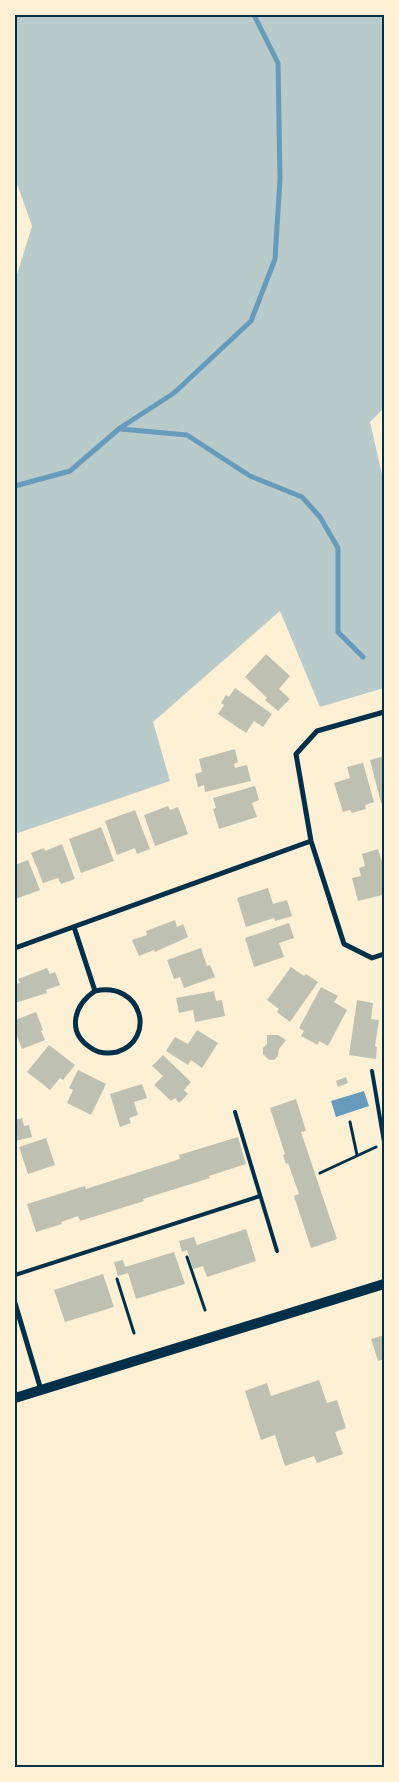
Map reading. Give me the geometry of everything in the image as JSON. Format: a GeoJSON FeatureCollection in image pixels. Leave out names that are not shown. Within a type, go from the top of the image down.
{"type":"FeatureCollection","features":[{"type":"Feature","properties":{"kind":"main road"},"geometry":{"type":"LineString","coordinates":[[15,1398],[384,1284]]}},
{"type":"Feature","properties":{"kind":"street"},"geometry":{"type":"LineString","coordinates":[[384,712],[317,731],[296,754],[311,842],[344,944],[372,958],[384,954]]}},
{"type":"Feature","properties":{"kind":"street"},"geometry":{"type":"LineString","coordinates":[[15,948],[311,842]]}},
{"type":"Feature","properties":{"kind":"street"},"geometry":{"type":"LineString","coordinates":[[74,927],[95,991]]}},
{"type":"Feature","properties":{"kind":"street"},"geometry":{"type":"LineString","coordinates":[[109,989],[120,991],[135,1004],[140,1024],[134,1039],[123,1050],[102,1053],[87,1046],[78,1033],[77,1012],[82,1002],[95,991],[109,989]]}},
{"type":"Feature","properties":{"kind":"street"},"geometry":{"type":"LineString","coordinates":[[15,1303],[41,1390]]}},
{"type":"Feature","properties":{"kind":"lane"},"geometry":{"type":"LineString","coordinates":[[372,1072],[384,1143]]}},
{"type":"Feature","properties":{"kind":"lane"},"geometry":{"type":"LineString","coordinates":[[235,1112],[277,1251]]}},
{"type":"Feature","properties":{"kind":"lane"},"geometry":{"type":"LineString","coordinates":[[15,1275],[260,1196]]}},
{"type":"Feature","properties":{"kind":"path"},"geometry":{"type":"LineString","coordinates":[[350,1122],[357,1154]]}},
{"type":"Feature","properties":{"kind":"path"},"geometry":{"type":"LineString","coordinates":[[320,1173],[384,1143]]}},
{"type":"Feature","properties":{"kind":"path"},"geometry":{"type":"LineString","coordinates":[[187,1257],[205,1310]]}},
{"type":"Feature","properties":{"kind":"path"},"geometry":{"type":"LineString","coordinates":[[117,1279],[134,1333]]}},
{"type":"Feature","properties":{"kind":"shaded area"},"geometry":{"type":"Polygon","coordinates":[[[15,15],[384,15],[384,408],[370,422],[384,483],[384,688],[320,707],[280,611],[153,722],[170,781],[15,834],[15,281],[32,226],[15,178],[15,15]]]}},
{"type":"Feature","properties":{"kind":"water"},"geometry":{"type":"Polygon","coordinates":[[[364,1091],[369,1106],[336,1117],[331,1101],[364,1091]]]}},
{"type":"Feature","properties":{"kind":"building"},"geometry":{"type":"Polygon","coordinates":[[[266,654],[290,676],[279,689],[290,699],[278,711],[265,700],[267,698],[245,677],[266,654]]]}},
{"type":"Feature","properties":{"kind":"building"},"geometry":{"type":"Polygon","coordinates":[[[235,688],[272,714],[263,727],[254,721],[246,733],[218,714],[224,705],[221,703],[226,695],[229,697],[235,688]]]}},
{"type":"Feature","properties":{"kind":"building"},"geometry":{"type":"Polygon","coordinates":[[[235,749],[238,762],[234,764],[235,768],[247,765],[251,781],[205,792],[204,785],[198,787],[195,774],[202,772],[199,759],[235,749]]]}},
{"type":"Feature","properties":{"kind":"building"},"geometry":{"type":"Polygon","coordinates":[[[384,756],[384,803],[381,803],[370,760],[384,756]]]}},
{"type":"Feature","properties":{"kind":"building"},"geometry":{"type":"Polygon","coordinates":[[[363,763],[374,802],[365,805],[366,809],[352,813],[350,810],[343,812],[334,783],[350,778],[347,767],[363,763]]]}},
{"type":"Feature","properties":{"kind":"building"},"geometry":{"type":"Polygon","coordinates":[[[255,786],[259,800],[252,803],[257,817],[219,829],[213,809],[216,808],[213,798],[255,786]]]}},
{"type":"Feature","properties":{"kind":"building"},"geometry":{"type":"Polygon","coordinates":[[[168,806],[170,810],[178,807],[188,834],[155,846],[144,815],[168,806]]]}},
{"type":"Feature","properties":{"kind":"building"},"geometry":{"type":"Polygon","coordinates":[[[135,810],[150,849],[137,854],[135,848],[117,855],[105,821],[135,810]]]}},
{"type":"Feature","properties":{"kind":"building"},"geometry":{"type":"Polygon","coordinates":[[[101,827],[114,861],[81,873],[69,839],[101,827]]]}},
{"type":"Feature","properties":{"kind":"building"},"geometry":{"type":"Polygon","coordinates":[[[62,844],[75,879],[61,884],[58,878],[43,883],[31,853],[44,848],[45,851],[62,844]]]}},
{"type":"Feature","properties":{"kind":"building"},"geometry":{"type":"Polygon","coordinates":[[[378,849],[382,862],[384,861],[384,901],[382,895],[358,901],[352,878],[361,876],[359,868],[365,866],[362,854],[378,849]]]}},
{"type":"Feature","properties":{"kind":"building"},"geometry":{"type":"Polygon","coordinates":[[[28,860],[40,890],[15,899],[15,865],[28,860]]]}},
{"type":"Feature","properties":{"kind":"building"},"geometry":{"type":"Polygon","coordinates":[[[268,888],[273,904],[287,900],[292,916],[275,921],[274,918],[246,927],[237,898],[268,888]]]}},
{"type":"Feature","properties":{"kind":"building"},"geometry":{"type":"Polygon","coordinates":[[[175,920],[177,927],[183,924],[188,937],[155,952],[154,950],[139,956],[132,940],[147,935],[146,931],[175,920]]]}},
{"type":"Feature","properties":{"kind":"building"},"geometry":{"type":"Polygon","coordinates":[[[289,923],[294,938],[279,943],[284,957],[254,967],[245,938],[289,923]]]}},
{"type":"Feature","properties":{"kind":"building"},"geometry":{"type":"Polygon","coordinates":[[[201,948],[207,966],[210,965],[215,977],[184,988],[180,977],[174,979],[167,960],[201,948]]]}},
{"type":"Feature","properties":{"kind":"building"},"geometry":{"type":"Polygon","coordinates":[[[291,967],[304,976],[306,974],[318,982],[290,1022],[277,1012],[279,1009],[267,1000],[291,967]]]}},
{"type":"Feature","properties":{"kind":"building"},"geometry":{"type":"Polygon","coordinates":[[[47,968],[50,974],[55,972],[60,985],[46,990],[47,993],[15,1003],[15,984],[20,983],[18,979],[47,968]]]}},
{"type":"Feature","properties":{"kind":"building"},"geometry":{"type":"Polygon","coordinates":[[[321,987],[338,996],[334,1002],[347,1010],[328,1046],[319,1041],[318,1045],[301,1036],[304,1031],[299,1028],[321,987]]]}},
{"type":"Feature","properties":{"kind":"building"},"geometry":{"type":"Polygon","coordinates":[[[214,991],[216,1001],[222,1000],[225,1016],[195,1022],[193,1010],[179,1013],[176,998],[214,991]]]}},
{"type":"Feature","properties":{"kind":"building"},"geometry":{"type":"Polygon","coordinates":[[[357,1000],[373,1003],[371,1019],[379,1020],[375,1046],[377,1047],[376,1059],[349,1055],[357,1000]]]}},
{"type":"Feature","properties":{"kind":"building"},"geometry":{"type":"Polygon","coordinates":[[[36,1012],[45,1040],[22,1049],[15,1031],[15,1020],[36,1012]]]}},
{"type":"Feature","properties":{"kind":"building"},"geometry":{"type":"Polygon","coordinates":[[[197,1030],[218,1043],[202,1068],[191,1060],[188,1065],[166,1051],[175,1037],[188,1044],[197,1030]]]}},
{"type":"Feature","properties":{"kind":"building"},"geometry":{"type":"Polygon","coordinates":[[[267,1035],[278,1035],[286,1040],[274,1060],[269,1060],[263,1054],[263,1048],[267,1044],[267,1035]]]}},
{"type":"Feature","properties":{"kind":"building"},"geometry":{"type":"Polygon","coordinates":[[[49,1045],[75,1065],[63,1080],[60,1078],[50,1090],[27,1072],[49,1045]]]}},
{"type":"Feature","properties":{"kind":"building"},"geometry":{"type":"Polygon","coordinates":[[[163,1055],[191,1082],[184,1090],[188,1094],[179,1103],[175,1098],[171,1101],[154,1085],[163,1076],[152,1066],[163,1055]]]}},
{"type":"Feature","properties":{"kind":"building"},"geometry":{"type":"Polygon","coordinates":[[[78,1070],[106,1084],[91,1115],[67,1103],[73,1090],[69,1088],[78,1070]]]}},
{"type":"Feature","properties":{"kind":"building"},"geometry":{"type":"Polygon","coordinates":[[[346,1077],[348,1083],[338,1087],[336,1081],[346,1077]]]}},
{"type":"Feature","properties":{"kind":"building"},"geometry":{"type":"Polygon","coordinates":[[[142,1084],[147,1098],[134,1102],[138,1115],[129,1118],[131,1123],[120,1127],[110,1094],[142,1084]]]}},
{"type":"Feature","properties":{"kind":"building"},"geometry":{"type":"Polygon","coordinates":[[[296,1099],[306,1131],[301,1132],[337,1239],[311,1248],[294,1196],[299,1194],[288,1163],[286,1164],[283,1155],[285,1154],[270,1108],[296,1099]]]}},
{"type":"Feature","properties":{"kind":"building"},"geometry":{"type":"Polygon","coordinates":[[[22,1118],[24,1126],[29,1125],[32,1137],[15,1141],[15,1120],[22,1118]]]}},
{"type":"Feature","properties":{"kind":"building"},"geometry":{"type":"Polygon","coordinates":[[[238,1137],[246,1164],[209,1176],[210,1178],[143,1199],[144,1201],[80,1221],[78,1216],[61,1222],[62,1224],[36,1232],[27,1204],[85,1186],[86,1189],[180,1159],[179,1155],[238,1137]]]}},
{"type":"Feature","properties":{"kind":"building"},"geometry":{"type":"Polygon","coordinates":[[[46,1138],[55,1165],[28,1174],[19,1147],[46,1138]]]}},
{"type":"Feature","properties":{"kind":"building"},"geometry":{"type":"Polygon","coordinates":[[[246,1229],[256,1261],[207,1277],[203,1266],[193,1269],[187,1250],[182,1252],[179,1241],[194,1237],[197,1245],[246,1229]]]}},
{"type":"Feature","properties":{"kind":"building"},"geometry":{"type":"Polygon","coordinates":[[[174,1252],[185,1284],[136,1299],[128,1273],[118,1276],[114,1262],[123,1260],[125,1267],[174,1252]]]}},
{"type":"Feature","properties":{"kind":"building"},"geometry":{"type":"Polygon","coordinates":[[[103,1274],[114,1307],[65,1322],[54,1290],[103,1274]]]}},
{"type":"Feature","properties":{"kind":"building"},"geometry":{"type":"Polygon","coordinates":[[[384,1335],[384,1359],[378,1361],[371,1339],[384,1335]]]}},
{"type":"Feature","properties":{"kind":"building"},"geometry":{"type":"Polygon","coordinates":[[[319,1380],[327,1403],[337,1400],[346,1428],[335,1432],[343,1454],[317,1463],[314,1456],[285,1466],[275,1435],[261,1440],[245,1391],[267,1383],[271,1396],[319,1380]]]}},
{"type":"Feature","properties":{"kind":"waterway"},"geometry":{"type":"LineString","coordinates":[[15,486],[70,471],[120,428],[174,393],[251,321],[275,259],[280,179],[278,63],[254,15]]}},
{"type":"Feature","properties":{"kind":"waterway"},"geometry":{"type":"LineString","coordinates":[[121,429],[187,435],[250,476],[302,497],[320,517],[338,548],[338,632],[363,657]]}}]}
